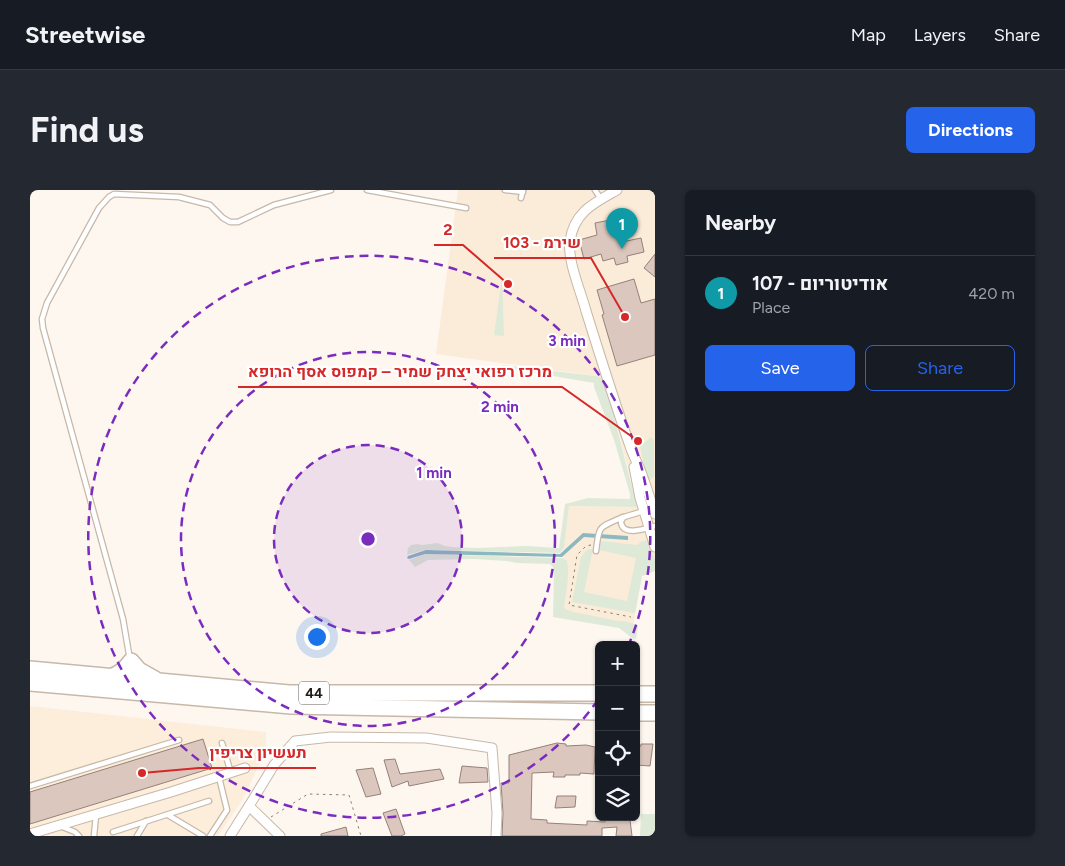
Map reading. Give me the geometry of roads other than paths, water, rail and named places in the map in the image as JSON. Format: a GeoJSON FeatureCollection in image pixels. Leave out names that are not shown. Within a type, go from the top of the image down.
{"type":"FeatureCollection","features":[{"type":"Feature","properties":{"kind":"highway"},"geometry":{"type":"LineString","coordinates":[[110,677],[126,669],[131,661],[139,670],[152,679],[163,682]]}},
{"type":"Feature","properties":{"kind":"highway","name":"44"},"geometry":{"type":"LineString","coordinates":[[30,669],[289,693],[595,693]]}},
{"type":"Feature","properties":{"kind":"highway","name":"44"},"geometry":{"type":"LineString","coordinates":[[30,683],[291,706],[595,712]]}},
{"type":"Feature","properties":{"kind":"highway"},"geometry":{"type":"LineString","coordinates":[[640,694],[655,694]]}},
{"type":"Feature","properties":{"kind":"highway"},"geometry":{"type":"LineString","coordinates":[[640,713],[655,713]]}},
{"type":"Feature","properties":{"kind":"street"},"geometry":{"type":"LineString","coordinates":[[617,190],[588,207],[576,222],[569,250],[578,285],[630,448],[655,514]]}},
{"type":"Feature","properties":{"kind":"street"},"geometry":{"type":"LineString","coordinates":[[648,496],[644,511],[652,527],[655,546]]}},
{"type":"Feature","properties":{"kind":"street"},"geometry":{"type":"LineString","coordinates":[[230,836],[274,765],[295,741],[331,737],[426,738],[492,748],[497,813],[496,836]]}},
{"type":"Feature","properties":{"kind":"street"},"geometry":{"type":"LineString","coordinates":[[30,834],[246,768]]}},
{"type":"Feature","properties":{"kind":"street"},"geometry":{"type":"LineString","coordinates":[[249,806],[280,836]]}},
{"type":"Feature","properties":{"kind":"lane"},"geometry":{"type":"LineString","coordinates":[[131,661],[123,619],[43,328],[42,320],[47,303],[99,208],[114,194],[179,197],[210,205],[223,218],[230,222],[238,222],[274,205],[331,190]]}},
{"type":"Feature","properties":{"kind":"lane"},"geometry":{"type":"LineString","coordinates":[[367,190],[466,208]]}},
{"type":"Feature","properties":{"kind":"lane"},"geometry":{"type":"LineString","coordinates":[[505,190],[523,191],[521,198]]}},
{"type":"Feature","properties":{"kind":"lane"},"geometry":{"type":"LineString","coordinates":[[595,190],[601,199]]}},
{"type":"Feature","properties":{"kind":"lane"},"geometry":{"type":"LineString","coordinates":[[596,551],[598,533],[602,527],[624,517],[644,511]]}},
{"type":"Feature","properties":{"kind":"lane"},"geometry":{"type":"LineString","coordinates":[[624,517],[621,524],[626,531],[652,527]]}},
{"type":"Feature","properties":{"kind":"lane"},"geometry":{"type":"LineString","coordinates":[[30,786],[179,740]]}},
{"type":"Feature","properties":{"kind":"lane"},"geometry":{"type":"LineString","coordinates":[[222,743],[231,773]]}},
{"type":"Feature","properties":{"kind":"lane"},"geometry":{"type":"LineString","coordinates":[[210,836],[227,810],[219,777]]}},
{"type":"Feature","properties":{"kind":"lane"},"geometry":{"type":"LineString","coordinates":[[113,832],[209,801]]}},
{"type":"Feature","properties":{"kind":"lane"},"geometry":{"type":"LineString","coordinates":[[94,836],[97,814]]}},
{"type":"Feature","properties":{"kind":"lane"},"geometry":{"type":"LineString","coordinates":[[167,814],[203,836]]}},
{"type":"Feature","properties":{"kind":"lane"},"geometry":{"type":"LineString","coordinates":[[137,836],[146,821]]}},
{"type":"Feature","properties":{"kind":"lane"},"geometry":{"type":"LineString","coordinates":[[59,825],[75,832],[79,836]]}},
{"type":"Feature","properties":{"kind":"water"},"geometry":{"type":"Polygon","coordinates":[[[583,533],[628,536],[628,540],[584,537],[562,557],[425,554],[407,558],[426,550],[560,554],[583,533]]]}},
{"type":"Feature","properties":{"kind":"place","name":"107 - אודיטוריום"},"geometry":{"type":"Point","coordinates":[622,249]}},
{"type":"Feature","properties":{"kind":"place","name":"2"},"geometry":{"type":"Point","coordinates":[508,284]}},
{"type":"Feature","properties":{"kind":"place","name":"103 - שירמ"},"geometry":{"type":"Point","coordinates":[625,317]}},
{"type":"Feature","properties":{"kind":"place","name":"מרכז רפואי יצחק שמיר – קמפוס אסף הרופא"},"geometry":{"type":"Point","coordinates":[638,441]}},
{"type":"Feature","properties":{"kind":"place","name":"תעשיון צריפין"},"geometry":{"type":"Point","coordinates":[142,773]}}]}
